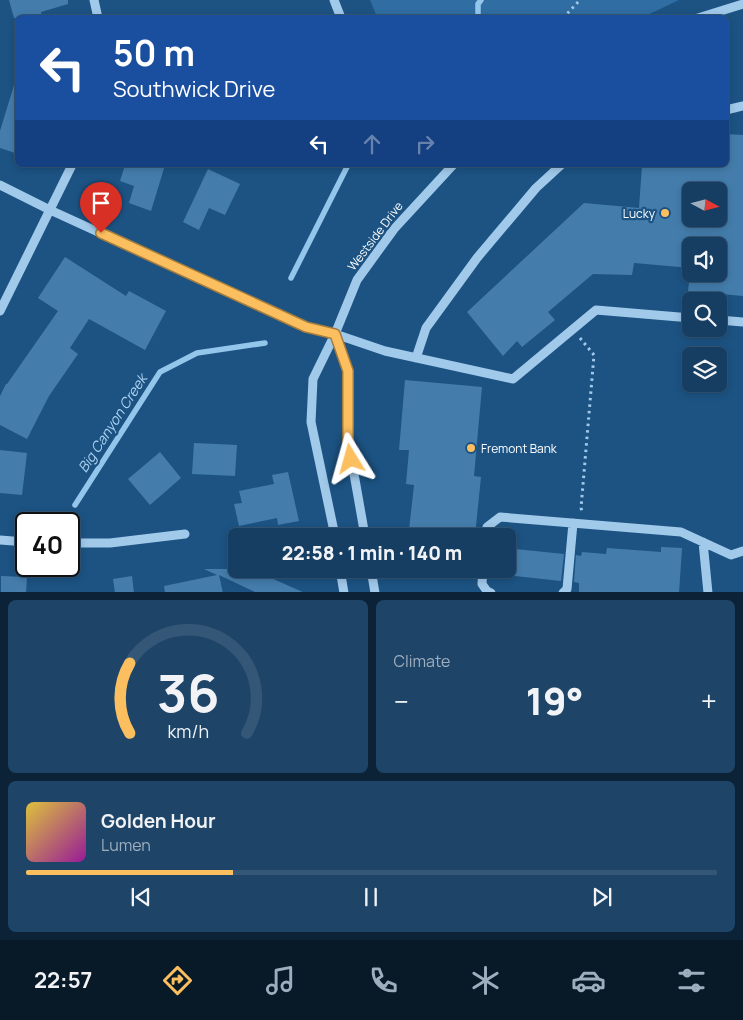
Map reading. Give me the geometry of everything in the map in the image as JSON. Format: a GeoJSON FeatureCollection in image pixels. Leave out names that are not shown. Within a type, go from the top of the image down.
{"type":"FeatureCollection","features":[{"type":"Feature","properties":{"kind":"street"},"geometry":{"type":"LineString","coordinates":[[94,0],[97,15]]}},
{"type":"Feature","properties":{"kind":"street"},"geometry":{"type":"LineString","coordinates":[[334,0],[340,15]]}},
{"type":"Feature","properties":{"kind":"street"},"geometry":{"type":"LineString","coordinates":[[708,15],[743,4]]}},
{"type":"Feature","properties":{"kind":"street"},"geometry":{"type":"LineString","coordinates":[[729,109],[743,106]]}},
{"type":"Feature","properties":{"kind":"street"},"geometry":{"type":"LineString","coordinates":[[0,311],[71,167]]}},
{"type":"Feature","properties":{"kind":"street","name":"Westside Drive"},"geometry":{"type":"LineString","coordinates":[[333,528],[311,422],[313,379],[335,334],[357,280],[394,229],[448,167]]}},
{"type":"Feature","properties":{"kind":"street"},"geometry":{"type":"LineString","coordinates":[[416,358],[426,328],[477,258],[536,188],[559,167]]}},
{"type":"Feature","properties":{"kind":"street"},"geometry":{"type":"LineString","coordinates":[[0,185],[50,210],[306,327],[335,334],[385,351],[513,379],[596,310],[682,317]]}},
{"type":"Feature","properties":{"kind":"street"},"geometry":{"type":"LineString","coordinates":[[727,321],[743,322]]}},
{"type":"Feature","properties":{"kind":"street"},"geometry":{"type":"LineString","coordinates":[[335,334],[348,371],[348,440],[364,528]]}},
{"type":"Feature","properties":{"kind":"street"},"geometry":{"type":"LineString","coordinates":[[487,528],[500,517],[681,532],[731,556],[743,551]]}},
{"type":"Feature","properties":{"kind":"street"},"geometry":{"type":"LineString","coordinates":[[563,592],[567,589],[574,523]]}},
{"type":"Feature","properties":{"kind":"street"},"geometry":{"type":"LineString","coordinates":[[80,543],[110,543],[186,534]]}},
{"type":"Feature","properties":{"kind":"street"},"geometry":{"type":"LineString","coordinates":[[0,540],[15,541]]}},
{"type":"Feature","properties":{"kind":"street"},"geometry":{"type":"LineString","coordinates":[[703,542],[708,592]]}},
{"type":"Feature","properties":{"kind":"street"},"geometry":{"type":"LineString","coordinates":[[342,578],[344,592]]}},
{"type":"Feature","properties":{"kind":"street"},"geometry":{"type":"LineString","coordinates":[[373,578],[375,592]]}},
{"type":"Feature","properties":{"kind":"street"},"geometry":{"type":"LineString","coordinates":[[482,578],[482,584],[490,592]]}},
{"type":"Feature","properties":{"kind":"path"},"geometry":{"type":"LineString","coordinates":[[566,15],[580,0]]}},
{"type":"Feature","properties":{"kind":"path"},"geometry":{"type":"LineString","coordinates":[[572,330],[594,355],[581,508],[585,524]]}},
{"type":"Feature","properties":{"kind":"shaded area"},"geometry":{"type":"Polygon","coordinates":[[[370,0],[679,0],[647,15],[376,15],[370,0]]]}},
{"type":"Feature","properties":{"kind":"building"},"geometry":{"type":"Polygon","coordinates":[[[9,0],[68,0],[68,4],[41,12],[42,15],[15,15],[14,18],[9,0]]]}},
{"type":"Feature","properties":{"kind":"building"},"geometry":{"type":"Polygon","coordinates":[[[15,85],[15,153],[0,148],[0,131],[15,85]]]}},
{"type":"Feature","properties":{"kind":"building"},"geometry":{"type":"Polygon","coordinates":[[[729,134],[743,135],[743,296],[727,295],[727,292],[688,291],[689,282],[727,282],[727,237],[682,237],[682,267],[634,263],[632,275],[593,274],[548,312],[555,320],[522,347],[517,341],[503,356],[467,312],[584,203],[639,208],[642,167],[729,167],[729,134]]]}},
{"type":"Feature","properties":{"kind":"building"},"geometry":{"type":"Polygon","coordinates":[[[124,167],[164,167],[151,211],[129,203],[134,186],[120,181],[124,167]]]}},
{"type":"Feature","properties":{"kind":"building"},"geometry":{"type":"Polygon","coordinates":[[[208,169],[240,184],[225,215],[209,208],[199,230],[183,222],[208,169]]]}},
{"type":"Feature","properties":{"kind":"building"},"geometry":{"type":"Polygon","coordinates":[[[65,257],[126,296],[129,291],[166,311],[145,350],[89,319],[70,348],[78,354],[49,396],[27,439],[0,425],[0,396],[6,384],[58,311],[38,298],[65,257]]]}},
{"type":"Feature","properties":{"kind":"building"},"geometry":{"type":"Polygon","coordinates":[[[405,380],[482,387],[474,476],[481,477],[476,528],[409,528],[414,485],[406,484],[409,450],[399,450],[405,380]]]}},
{"type":"Feature","properties":{"kind":"building"},"geometry":{"type":"Polygon","coordinates":[[[194,443],[237,445],[235,476],[192,474],[194,443]]]}},
{"type":"Feature","properties":{"kind":"building"},"geometry":{"type":"Polygon","coordinates":[[[0,450],[27,453],[22,495],[0,493],[0,450]]]}},
{"type":"Feature","properties":{"kind":"building"},"geometry":{"type":"Polygon","coordinates":[[[160,452],[181,478],[150,505],[128,479],[160,452]]]}},
{"type":"Feature","properties":{"kind":"building"},"geometry":{"type":"Polygon","coordinates":[[[288,472],[299,521],[278,525],[277,518],[239,526],[234,504],[242,503],[239,491],[274,484],[272,475],[288,472]]]}},
{"type":"Feature","properties":{"kind":"building"},"geometry":{"type":"Polygon","coordinates":[[[661,547],[682,548],[679,592],[579,592],[579,583],[574,582],[576,555],[581,556],[582,552],[606,554],[607,548],[661,552],[661,547]]]}},
{"type":"Feature","properties":{"kind":"building"},"geometry":{"type":"Polygon","coordinates":[[[516,549],[564,554],[561,581],[516,576],[516,549]]]}},
{"type":"Feature","properties":{"kind":"building"},"geometry":{"type":"Polygon","coordinates":[[[204,569],[228,569],[228,578],[271,578],[303,592],[255,592],[219,575],[223,592],[165,592],[164,586],[217,575],[204,569]]]}},
{"type":"Feature","properties":{"kind":"building"},"geometry":{"type":"Polygon","coordinates":[[[1,576],[27,577],[26,592],[1,592],[1,576]]]}},
{"type":"Feature","properties":{"kind":"building"},"geometry":{"type":"Polygon","coordinates":[[[132,576],[134,592],[115,592],[113,579],[132,576]]]}},
{"type":"Feature","properties":{"kind":"waterway","name":"Big Canyon Creek"},"geometry":{"type":"LineString","coordinates":[[478,15],[478,4],[481,0]]}},
{"type":"Feature","properties":{"kind":"waterway","name":"Big Canyon Creek"},"geometry":{"type":"LineString","coordinates":[[291,278],[347,167]]}},
{"type":"Feature","properties":{"kind":"waterway","name":"Big Canyon Creek"},"geometry":{"type":"LineString","coordinates":[[75,505],[160,372],[197,353],[265,343]]}},
{"type":"Feature","properties":{"kind":"place","name":"Lucky"},"geometry":{"type":"Point","coordinates":[665,213]}},
{"type":"Feature","properties":{"kind":"place","name":"Fremont Bank"},"geometry":{"type":"Point","coordinates":[471,448]}},
{"type":"Feature","properties":{"kind":"route"},"geometry":{"type":"LineString","coordinates":[[101,233],[306,327],[335,334],[348,371],[348,440],[351,459]]}}]}
